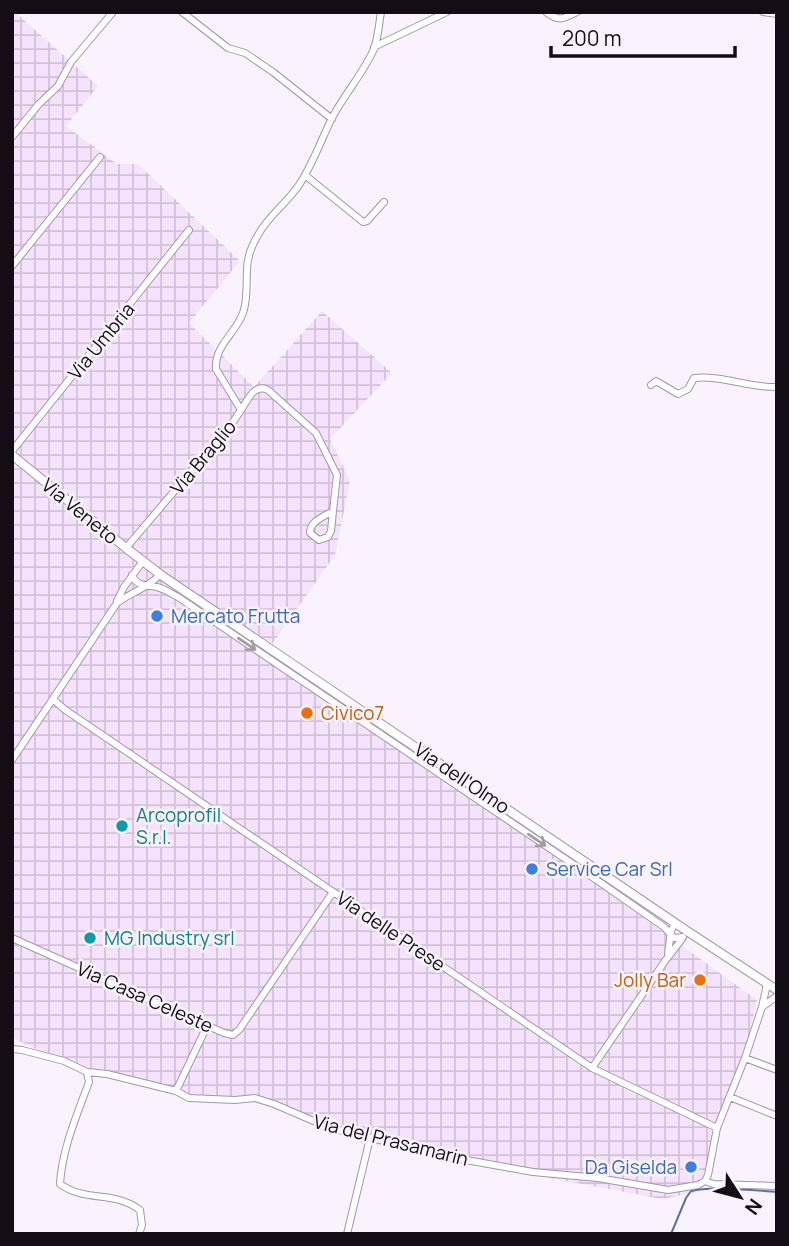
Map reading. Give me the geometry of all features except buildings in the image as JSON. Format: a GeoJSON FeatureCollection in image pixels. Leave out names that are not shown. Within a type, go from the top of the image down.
{"type":"FeatureCollection","features":[{"type":"Feature","properties":{"kind":"main road","name":"Via Veneto"},"geometry":{"type":"LineString","coordinates":[[12,453],[146,563]]}},
{"type":"Feature","properties":{"kind":"main road","name":"Via dell'Olmo"},"geometry":{"type":"LineString","coordinates":[[146,563],[676,923],[685,934],[777,990]]}},
{"type":"Feature","properties":{"kind":"street"},"geometry":{"type":"LineString","coordinates":[[12,137],[38,105],[58,86],[71,62],[113,12]]}},
{"type":"Feature","properties":{"kind":"street"},"geometry":{"type":"LineString","coordinates":[[182,12],[228,48],[245,53],[273,72],[332,119]]}},
{"type":"Feature","properties":{"kind":"street","name":"Via Braglio"},"geometry":{"type":"LineString","coordinates":[[125,548],[241,410],[216,369],[216,356],[243,315],[247,296],[247,263],[259,232],[305,175],[332,119],[374,47],[381,12]]}},
{"type":"Feature","properties":{"kind":"street"},"geometry":{"type":"LineString","coordinates":[[374,47],[447,12]]}},
{"type":"Feature","properties":{"kind":"street"},"geometry":{"type":"LineString","coordinates":[[546,12],[558,19],[577,12]]}},
{"type":"Feature","properties":{"kind":"street"},"geometry":{"type":"LineString","coordinates":[[763,12],[777,14]]}},
{"type":"Feature","properties":{"kind":"street"},"geometry":{"type":"LineString","coordinates":[[12,266],[100,158]]}},
{"type":"Feature","properties":{"kind":"street"},"geometry":{"type":"LineString","coordinates":[[305,175],[363,222],[367,222],[384,202]]}},
{"type":"Feature","properties":{"kind":"street","name":"Via Umbria"},"geometry":{"type":"LineString","coordinates":[[12,453],[189,230]]}},
{"type":"Feature","properties":{"kind":"street"},"geometry":{"type":"LineString","coordinates":[[651,385],[656,381],[678,394],[688,389],[694,378],[707,377],[777,387]]}},
{"type":"Feature","properties":{"kind":"street"},"geometry":{"type":"LineString","coordinates":[[241,410],[254,391],[263,387],[316,433],[337,475],[331,531],[328,537],[319,540],[313,537],[310,527],[333,511]]}},
{"type":"Feature","properties":{"kind":"street"},"geometry":{"type":"LineString","coordinates":[[117,603],[132,575],[146,563]]}},
{"type":"Feature","properties":{"kind":"street"},"geometry":{"type":"LineString","coordinates":[[13,757],[117,603],[126,595],[153,582],[160,574]]}},
{"type":"Feature","properties":{"kind":"street"},"geometry":{"type":"LineString","coordinates":[[132,575],[137,583],[146,586]]}},
{"type":"Feature","properties":{"kind":"street","name":"Via dell'Olmo"},"geometry":{"type":"LineString","coordinates":[[146,586],[178,597],[601,883],[671,934]]}},
{"type":"Feature","properties":{"kind":"street","name":"Via delle Prese"},"geometry":{"type":"LineString","coordinates":[[53,699],[592,1068],[717,1129]]}},
{"type":"Feature","properties":{"kind":"street"},"geometry":{"type":"LineString","coordinates":[[421,762],[422,751]]}},
{"type":"Feature","properties":{"kind":"street"},"geometry":{"type":"LineString","coordinates":[[459,788],[471,784]]}},
{"type":"Feature","properties":{"kind":"street","name":"Via Casa Celeste"},"geometry":{"type":"LineString","coordinates":[[12,938],[207,1026],[233,1035],[333,892]]}},
{"type":"Feature","properties":{"kind":"street"},"geometry":{"type":"LineString","coordinates":[[668,956],[671,934],[676,923]]}},
{"type":"Feature","properties":{"kind":"street"},"geometry":{"type":"LineString","coordinates":[[671,934],[676,939],[685,934]]}},
{"type":"Feature","properties":{"kind":"street"},"geometry":{"type":"LineString","coordinates":[[592,1068],[685,934]]}},
{"type":"Feature","properties":{"kind":"street"},"geometry":{"type":"LineString","coordinates":[[705,1181],[717,1129],[745,1058],[767,985]]}},
{"type":"Feature","properties":{"kind":"street"},"geometry":{"type":"LineString","coordinates":[[762,1007],[777,996]]}},
{"type":"Feature","properties":{"kind":"street"},"geometry":{"type":"LineString","coordinates":[[176,1091],[207,1026]]}},
{"type":"Feature","properties":{"kind":"street","name":"Via del Prasamarin"},"geometry":{"type":"LineString","coordinates":[[12,1049],[64,1061],[87,1072],[107,1074],[176,1091],[189,1098],[255,1098],[330,1128],[455,1158],[533,1172],[598,1178],[668,1190],[698,1185],[705,1181],[713,1184],[777,1186]]}},
{"type":"Feature","properties":{"kind":"street"},"geometry":{"type":"LineString","coordinates":[[745,1058],[777,1070]]}},
{"type":"Feature","properties":{"kind":"street"},"geometry":{"type":"LineString","coordinates":[[87,1072],[89,1082],[66,1147],[60,1184],[71,1192],[130,1202],[139,1210],[142,1224],[139,1234]]}},
{"type":"Feature","properties":{"kind":"street"},"geometry":{"type":"LineString","coordinates":[[730,1097],[777,1116]]}},
{"type":"Feature","properties":{"kind":"street"},"geometry":{"type":"LineString","coordinates":[[346,1234],[370,1138]]}},
{"type":"Feature","properties":{"kind":"shaded area"},"geometry":{"type":"Polygon","coordinates":[[[12,12],[98,86],[66,126],[117,164],[138,164],[240,261],[189,323],[254,387],[322,311],[392,373],[330,439],[350,481],[335,555],[270,647],[757,1000],[740,1073],[697,1192],[662,1199],[363,1143],[260,1102],[173,1094],[87,1072],[12,1038],[12,12]]]}},
{"type":"Feature","properties":{"kind":"waterway"},"geometry":{"type":"LineString","coordinates":[[671,1234],[691,1191],[723,1189],[777,1192]]}},
{"type":"Feature","properties":{"kind":"place","name":"Mercato Frutta"},"geometry":{"type":"Point","coordinates":[157,616]}},
{"type":"Feature","properties":{"kind":"place","name":"Civico7"},"geometry":{"type":"Point","coordinates":[307,713]}},
{"type":"Feature","properties":{"kind":"place","name":"Arcoprofil S.r.l."},"geometry":{"type":"Point","coordinates":[122,826]}},
{"type":"Feature","properties":{"kind":"place","name":"Service Car Srl"},"geometry":{"type":"Point","coordinates":[532,869]}},
{"type":"Feature","properties":{"kind":"place","name":"MG Industry srl"},"geometry":{"type":"Point","coordinates":[90,938]}},
{"type":"Feature","properties":{"kind":"place","name":"Jolly Bar"},"geometry":{"type":"Point","coordinates":[700,980]}},
{"type":"Feature","properties":{"kind":"place","name":"Da Giselda"},"geometry":{"type":"Point","coordinates":[691,1167]}}]}
